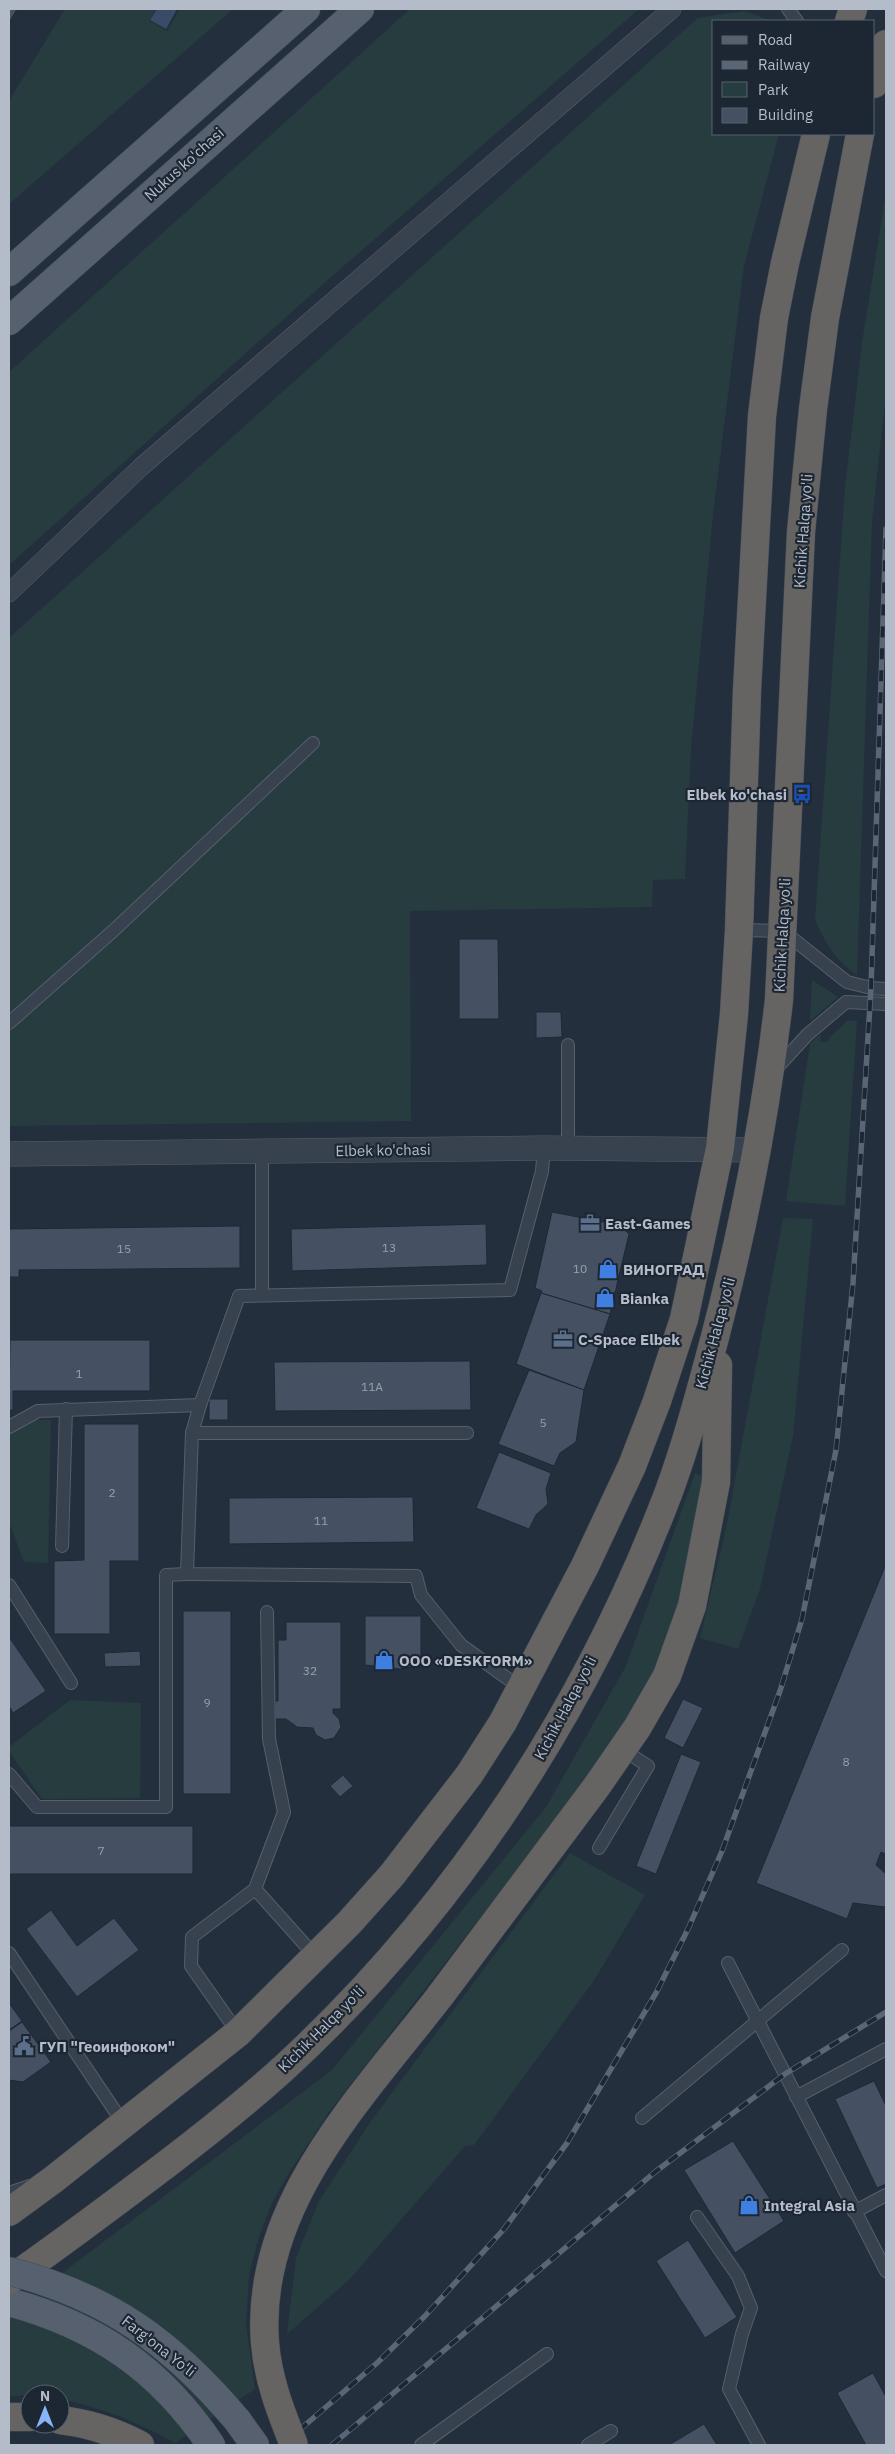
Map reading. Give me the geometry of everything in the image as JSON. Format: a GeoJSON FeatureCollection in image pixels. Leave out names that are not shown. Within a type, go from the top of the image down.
{"type":"FeatureCollection","features":[{"type":"Feature","properties":{"kind":"highway"},"geometry":{"type":"LineString","coordinates":[[875,81],[886,44]]}},
{"type":"Feature","properties":{"kind":"highway"},"geometry":{"type":"LineString","coordinates":[[9,2212],[54,2179],[238,2033],[316,1957],[392,1876],[432,1826],[489,1745],[522,1689],[585,1566],[632,1466],[657,1401],[684,1319],[720,1148],[734,1014],[739,930],[747,690],[762,416],[774,318],[787,254],[816,135]]}},
{"type":"Feature","properties":{"kind":"highway","name":"Kichik Halqa yo'li"},"geometry":{"type":"LineString","coordinates":[[9,2280],[79,2232],[231,2113],[286,2065],[341,2011],[391,1956],[491,1831],[537,1760],[603,1637],[648,1542],[683,1450],[718,1322],[758,1150],[771,1075],[779,1000],[783,931],[803,513],[813,409],[825,318],[860,135]]}},
{"type":"Feature","properties":{"kind":"highway"},"geometry":{"type":"LineString","coordinates":[[294,2445],[273,2391],[265,2344],[265,2297],[276,2242],[302,2186],[335,2133],[440,1996],[622,1749],[637,1728],[666,1676],[692,1606],[716,1482],[718,1322]]}},
{"type":"Feature","properties":{"kind":"highway"},"geometry":{"type":"LineString","coordinates":[[70,2421],[79,2422],[140,2445]]}},
{"type":"Feature","properties":{"kind":"main road"},"geometry":{"type":"LineString","coordinates":[[9,272],[306,9]]}},
{"type":"Feature","properties":{"kind":"main road","name":"Nukus ko'chasi"},"geometry":{"type":"LineString","coordinates":[[9,321],[360,9]]}},
{"type":"Feature","properties":{"kind":"main road"},"geometry":{"type":"LineString","coordinates":[[240,67],[238,77],[242,87],[252,92],[264,93]]}},
{"type":"Feature","properties":{"kind":"main road","name":"Farg'ona Yo'li"},"geometry":{"type":"LineString","coordinates":[[9,2272],[40,2281],[97,2303],[149,2334],[210,2388],[256,2445]]}},
{"type":"Feature","properties":{"kind":"main road","name":"Farg'ona Yo'li"},"geometry":{"type":"LineString","coordinates":[[9,2302],[72,2323],[103,2339],[133,2359],[180,2402],[212,2445]]}},
{"type":"Feature","properties":{"kind":"street"},"geometry":{"type":"LineString","coordinates":[[9,593],[148,460],[672,9]]}},
{"type":"Feature","properties":{"kind":"street","name":"Elbek ko'chasi"},"geometry":{"type":"LineString","coordinates":[[9,1154],[544,1148],[720,1148],[758,1150]]}},
{"type":"Feature","properties":{"kind":"lane"},"geometry":{"type":"LineString","coordinates":[[788,9],[795,20]]}},
{"type":"Feature","properties":{"kind":"lane"},"geometry":{"type":"LineString","coordinates":[[9,1023],[113,931],[313,743]]}},
{"type":"Feature","properties":{"kind":"lane"},"geometry":{"type":"LineString","coordinates":[[739,930],[783,931],[847,982],[871,988],[886,989]]}},
{"type":"Feature","properties":{"kind":"lane"},"geometry":{"type":"LineString","coordinates":[[771,1075],[807,1035],[846,1002],[886,1004]]}},
{"type":"Feature","properties":{"kind":"lane"},"geometry":{"type":"LineString","coordinates":[[568,1044],[568,1148]]}},
{"type":"Feature","properties":{"kind":"lane"},"geometry":{"type":"LineString","coordinates":[[187,1574],[192,1433],[200,1405],[239,1296],[510,1290],[542,1171],[544,1148]]}},
{"type":"Feature","properties":{"kind":"lane"},"geometry":{"type":"LineString","coordinates":[[262,1152],[262,1295]]}},
{"type":"Feature","properties":{"kind":"lane"},"geometry":{"type":"LineString","coordinates":[[9,1427],[38,1411],[200,1405]]}},
{"type":"Feature","properties":{"kind":"lane"},"geometry":{"type":"LineString","coordinates":[[62,1546],[66,1409]]}},
{"type":"Feature","properties":{"kind":"lane"},"geometry":{"type":"LineString","coordinates":[[192,1433],[467,1432]]}},
{"type":"Feature","properties":{"kind":"lane"},"geometry":{"type":"LineString","coordinates":[[9,1774],[37,1807],[166,1807],[166,1575],[416,1576],[420,1595],[461,1645],[522,1689]]}},
{"type":"Feature","properties":{"kind":"lane"},"geometry":{"type":"LineString","coordinates":[[9,1585],[71,1684]]}},
{"type":"Feature","properties":{"kind":"lane"},"geometry":{"type":"LineString","coordinates":[[238,2033],[191,1966],[192,1936],[255,1889],[284,1812],[269,1739],[267,1612]]}},
{"type":"Feature","properties":{"kind":"lane"},"geometry":{"type":"LineString","coordinates":[[599,1848],[648,1766],[622,1749]]}},
{"type":"Feature","properties":{"kind":"lane"},"geometry":{"type":"LineString","coordinates":[[255,1889],[316,1957]]}},
{"type":"Feature","properties":{"kind":"lane"},"geometry":{"type":"LineString","coordinates":[[642,2118],[842,1950]]}},
{"type":"Feature","properties":{"kind":"lane"},"geometry":{"type":"LineString","coordinates":[[9,1953],[123,2123]]}},
{"type":"Feature","properties":{"kind":"lane"},"geometry":{"type":"LineString","coordinates":[[728,1963],[854,2212],[886,2271]]}},
{"type":"Feature","properties":{"kind":"lane"},"geometry":{"type":"LineString","coordinates":[[796,2097],[886,2049]]}},
{"type":"Feature","properties":{"kind":"lane"},"geometry":{"type":"LineString","coordinates":[[9,2192],[54,2179]]}},
{"type":"Feature","properties":{"kind":"lane"},"geometry":{"type":"LineString","coordinates":[[854,2212],[886,2195]]}},
{"type":"Feature","properties":{"kind":"lane"},"geometry":{"type":"LineString","coordinates":[[697,2217],[738,2276],[751,2308],[742,2334],[729,2389],[759,2445]]}},
{"type":"Feature","properties":{"kind":"lane"},"geometry":{"type":"LineString","coordinates":[[421,2445],[547,2354]]}},
{"type":"Feature","properties":{"kind":"lane"},"geometry":{"type":"LineString","coordinates":[[588,2445],[611,2431]]}},
{"type":"Feature","properties":{"kind":"green space"},"geometry":{"type":"Polygon","coordinates":[[[65,9],[156,9],[149,21],[167,31],[180,9],[233,9],[9,204],[9,101],[65,9]]]}},
{"type":"Feature","properties":{"kind":"green space"},"geometry":{"type":"Polygon","coordinates":[[[410,9],[639,9],[322,285],[9,565],[9,372],[410,9]]]}},
{"type":"Feature","properties":{"kind":"green space"},"geometry":{"type":"Polygon","coordinates":[[[744,11],[770,20],[712,20],[712,135],[779,135],[744,266],[713,515],[691,749],[685,879],[653,880],[652,907],[410,911],[411,1121],[9,1126],[9,638],[698,18],[744,11]]]}},
{"type":"Feature","properties":{"kind":"green space"},"geometry":{"type":"Polygon","coordinates":[[[886,193],[886,394],[872,521],[857,975],[832,951],[815,920],[845,487],[862,343],[886,193]]]}},
{"type":"Feature","properties":{"kind":"green space"},"geometry":{"type":"Polygon","coordinates":[[[812,980],[838,997],[810,1021],[812,980]]]}},
{"type":"Feature","properties":{"kind":"green space"},"geometry":{"type":"Polygon","coordinates":[[[848,1020],[857,1021],[845,1206],[786,1201],[810,1044],[821,1034],[820,1042],[828,1042],[829,1038],[848,1020]]]}},
{"type":"Feature","properties":{"kind":"green space"},"geometry":{"type":"Polygon","coordinates":[[[783,1218],[813,1219],[793,1436],[760,1589],[738,1649],[700,1638],[727,1524],[783,1218]]]}},
{"type":"Feature","properties":{"kind":"green space"},"geometry":{"type":"Polygon","coordinates":[[[9,1419],[51,1420],[48,1563],[24,1562],[9,1522],[9,1419]]]}},
{"type":"Feature","properties":{"kind":"green space"},"geometry":{"type":"Polygon","coordinates":[[[695,1473],[705,1478],[677,1614],[643,1700],[558,1818],[329,2112],[289,2173],[271,2205],[258,2240],[249,2275],[246,2324],[255,2389],[175,2443],[119,2416],[70,2402],[70,2384],[20,2384],[20,2396],[9,2396],[9,2313],[332,2070],[546,1807],[626,1666],[695,1473]]]}},
{"type":"Feature","properties":{"kind":"green space"},"geometry":{"type":"Polygon","coordinates":[[[70,1700],[141,1703],[140,1798],[42,1799],[9,1751],[9,1747],[70,1700]]]}},
{"type":"Feature","properties":{"kind":"green space"},"geometry":{"type":"Polygon","coordinates":[[[570,1853],[645,1895],[593,1982],[474,2145],[465,2146],[349,2280],[287,2334],[296,2258],[319,2201],[371,2121],[570,1853]]]}},
{"type":"Feature","properties":{"kind":"water"},"geometry":{"type":"Polygon","coordinates":[[[157,9],[177,9],[166,29],[150,20],[157,9]]]}},
{"type":"Feature","properties":{"kind":"building"},"geometry":{"type":"Polygon","coordinates":[[[9,9],[17,9],[9,23],[9,9]]]}},
{"type":"Feature","properties":{"kind":"building"},"geometry":{"type":"Polygon","coordinates":[[[459,939],[498,939],[499,1019],[459,1019],[459,939]]]}},
{"type":"Feature","properties":{"kind":"building"},"geometry":{"type":"Polygon","coordinates":[[[536,1012],[561,1012],[562,1037],[536,1038],[536,1012]]]}},
{"type":"Feature","properties":{"kind":"building"},"geometry":{"type":"Polygon","coordinates":[[[552,1212],[614,1224],[622,1227],[629,1234],[610,1314],[541,1293],[542,1291],[535,1288],[552,1212]]]}},
{"type":"Feature","properties":{"kind":"building"},"geometry":{"type":"Polygon","coordinates":[[[486,1224],[487,1265],[292,1271],[291,1229],[486,1224]]]}},
{"type":"Feature","properties":{"kind":"building"},"geometry":{"type":"Polygon","coordinates":[[[240,1226],[240,1268],[19,1270],[19,1277],[9,1277],[9,1229],[240,1226]]]}},
{"type":"Feature","properties":{"kind":"building","name":"C-Space Elbek"},"geometry":{"type":"Polygon","coordinates":[[[541,1293],[610,1314],[584,1390],[516,1364],[541,1293]]]}},
{"type":"Feature","properties":{"kind":"building"},"geometry":{"type":"Polygon","coordinates":[[[10,1340],[150,1340],[150,1391],[13,1391],[13,1410],[9,1410],[10,1340]]]}},
{"type":"Feature","properties":{"kind":"building"},"geometry":{"type":"Polygon","coordinates":[[[470,1361],[471,1410],[275,1411],[274,1362],[470,1361]]]}},
{"type":"Feature","properties":{"kind":"building"},"geometry":{"type":"Polygon","coordinates":[[[529,1370],[584,1390],[576,1442],[560,1453],[554,1466],[498,1444],[529,1370]]]}},
{"type":"Feature","properties":{"kind":"building"},"geometry":{"type":"Polygon","coordinates":[[[209,1399],[228,1399],[228,1420],[209,1420],[209,1399]]]}},
{"type":"Feature","properties":{"kind":"building"},"geometry":{"type":"Polygon","coordinates":[[[84,1424],[139,1424],[139,1561],[110,1561],[110,1634],[54,1634],[54,1561],[84,1560],[84,1424]]]}},
{"type":"Feature","properties":{"kind":"building"},"geometry":{"type":"Polygon","coordinates":[[[499,1452],[551,1473],[546,1489],[548,1504],[536,1515],[529,1529],[476,1508],[499,1452]]]}},
{"type":"Feature","properties":{"kind":"building"},"geometry":{"type":"Polygon","coordinates":[[[413,1497],[414,1542],[229,1544],[229,1498],[413,1497]]]}},
{"type":"Feature","properties":{"kind":"building"},"geometry":{"type":"Polygon","coordinates":[[[886,1564],[886,1854],[881,1852],[876,1865],[886,1874],[886,1905],[885,1907],[853,1903],[847,1919],[756,1883],[886,1564]]]}},
{"type":"Feature","properties":{"kind":"building"},"geometry":{"type":"Polygon","coordinates":[[[183,1611],[231,1611],[231,1794],[183,1794],[183,1611]]]}},
{"type":"Feature","properties":{"kind":"building"},"geometry":{"type":"Polygon","coordinates":[[[365,1616],[421,1616],[421,1665],[400,1669],[365,1665],[365,1616]]]}},
{"type":"Feature","properties":{"kind":"building"},"geometry":{"type":"Polygon","coordinates":[[[286,1622],[341,1622],[341,1709],[333,1709],[333,1713],[339,1719],[341,1727],[334,1738],[325,1740],[316,1735],[313,1728],[297,1727],[286,1719],[275,1719],[275,1701],[278,1701],[278,1640],[286,1640],[286,1622]]]}},
{"type":"Feature","properties":{"kind":"building"},"geometry":{"type":"Polygon","coordinates":[[[9,1637],[46,1691],[13,1713],[9,1706],[9,1637]]]}},
{"type":"Feature","properties":{"kind":"building"},"geometry":{"type":"Polygon","coordinates":[[[140,1651],[141,1666],[105,1667],[104,1653],[140,1651]]]}},
{"type":"Feature","properties":{"kind":"building"},"geometry":{"type":"Polygon","coordinates":[[[683,1699],[703,1708],[683,1748],[664,1738],[683,1699]]]}},
{"type":"Feature","properties":{"kind":"building"},"geometry":{"type":"Polygon","coordinates":[[[681,1754],[701,1762],[656,1874],[636,1866],[681,1754]]]}},
{"type":"Feature","properties":{"kind":"building"},"geometry":{"type":"Polygon","coordinates":[[[343,1775],[353,1786],[340,1797],[330,1786],[343,1775]]]}},
{"type":"Feature","properties":{"kind":"building"},"geometry":{"type":"Polygon","coordinates":[[[9,1826],[193,1826],[193,1874],[9,1874],[9,1826]]]}},
{"type":"Feature","properties":{"kind":"building"},"geometry":{"type":"Polygon","coordinates":[[[51,1910],[77,1946],[114,1918],[139,1950],[77,1997],[26,1929],[51,1910]]]}},
{"type":"Feature","properties":{"kind":"building"},"geometry":{"type":"Polygon","coordinates":[[[9,2003],[22,2021],[9,2030],[9,2003]]]}},
{"type":"Feature","properties":{"kind":"building","name":"ГУП \"Геоинфоком\""},"geometry":{"type":"Polygon","coordinates":[[[22,2022],[51,2062],[23,2082],[9,2080],[9,2031],[22,2022]]]}},
{"type":"Feature","properties":{"kind":"building"},"geometry":{"type":"Polygon","coordinates":[[[874,2081],[886,2106],[886,2184],[877,2188],[835,2099],[874,2081]]]}},
{"type":"Feature","properties":{"kind":"building"},"geometry":{"type":"Polygon","coordinates":[[[733,2141],[784,2221],[735,2253],[684,2170],[733,2141]]]}},
{"type":"Feature","properties":{"kind":"building"},"geometry":{"type":"Polygon","coordinates":[[[688,2240],[737,2317],[705,2338],[656,2261],[688,2240]]]}},
{"type":"Feature","properties":{"kind":"building"},"geometry":{"type":"Polygon","coordinates":[[[873,2373],[886,2397],[886,2445],[866,2445],[837,2393],[873,2373]]]}},
{"type":"Feature","properties":{"kind":"building"},"geometry":{"type":"Polygon","coordinates":[[[704,2424],[717,2445],[669,2445],[704,2424]]]}},
{"type":"Feature","properties":{"kind":"railway"},"geometry":{"type":"LineString","coordinates":[[282,2445],[377,2363],[425,2316],[504,2229],[567,2143],[656,1993],[688,1929],[722,1851],[780,1691],[802,1619],[836,1450],[853,1283],[871,988],[886,529]]}},
{"type":"Feature","properties":{"kind":"railway"},"geometry":{"type":"LineString","coordinates":[[332,2445],[655,2172],[785,2074],[886,2012]]}},
{"type":"Feature","properties":{"kind":"place","name":"Elbek ko'chasi"},"geometry":{"type":"Point","coordinates":[802,794]}},
{"type":"Feature","properties":{"kind":"place","name":"East-Games"},"geometry":{"type":"Point","coordinates":[590,1223]}},
{"type":"Feature","properties":{"kind":"place","name":"ВИНОГРАД"},"geometry":{"type":"Point","coordinates":[608,1269]}},
{"type":"Feature","properties":{"kind":"place","name":"Bianka"},"geometry":{"type":"Point","coordinates":[605,1298]}},
{"type":"Feature","properties":{"kind":"place","name":"C-Space Elbek"},"geometry":{"type":"Point","coordinates":[563,1339]}},
{"type":"Feature","properties":{"kind":"place","name":"ООО «DESKFORM»"},"geometry":{"type":"Point","coordinates":[384,1660]}},
{"type":"Feature","properties":{"kind":"place","name":"ГУП \"Геоинфоком\""},"geometry":{"type":"Point","coordinates":[24,2046]}},
{"type":"Feature","properties":{"kind":"place","name":"Integral Asia"},"geometry":{"type":"Point","coordinates":[749,2205]}}]}
